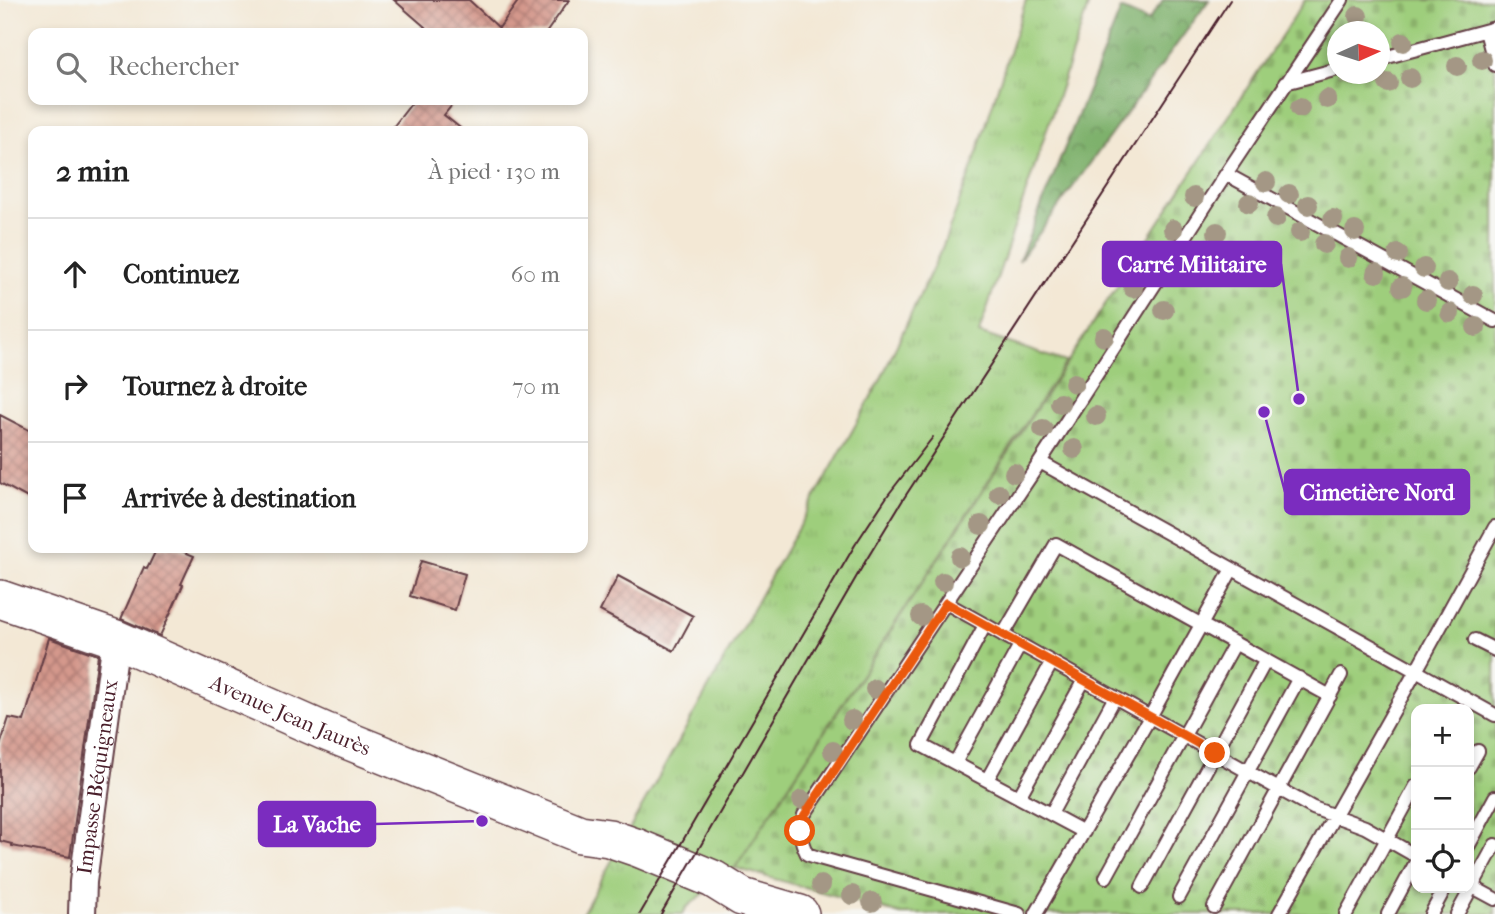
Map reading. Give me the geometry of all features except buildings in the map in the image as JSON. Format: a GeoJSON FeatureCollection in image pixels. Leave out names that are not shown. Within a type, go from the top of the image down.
{"type":"FeatureCollection","features":[{"type":"Feature","properties":{"kind":"street","name":"Avenue Jean Jaurès"},"geometry":{"type":"LineString","coordinates":[[0,599],[116,639],[324,731],[580,834],[601,853],[691,894],[741,906],[800,914]]}},
{"type":"Feature","properties":{"kind":"street","name":"Impasse Béquigneaux"},"geometry":{"type":"LineString","coordinates":[[82,914],[83,882],[116,639]]}},
{"type":"Feature","properties":{"kind":"lane"},"geometry":{"type":"LineString","coordinates":[[1019,914],[807,853],[801,842],[800,831],[804,816],[1040,462],[1342,0]]}},
{"type":"Feature","properties":{"kind":"lane"},"geometry":{"type":"LineString","coordinates":[[1390,55],[1491,29],[1495,65]]}},
{"type":"Feature","properties":{"kind":"lane"},"geometry":{"type":"LineString","coordinates":[[1286,83],[1327,72]]}},
{"type":"Feature","properties":{"kind":"lane"},"geometry":{"type":"LineString","coordinates":[[1226,174],[1495,321]]}},
{"type":"Feature","properties":{"kind":"lane"},"geometry":{"type":"LineString","coordinates":[[1040,462],[1495,715]]}},
{"type":"Feature","properties":{"kind":"lane"},"geometry":{"type":"LineString","coordinates":[[1279,914],[1495,527]]}},
{"type":"Feature","properties":{"kind":"lane"},"geometry":{"type":"LineString","coordinates":[[1003,635],[1056,544],[1330,696]]}},
{"type":"Feature","properties":{"kind":"lane"},"geometry":{"type":"LineString","coordinates":[[1036,914],[1232,569]]}},
{"type":"Feature","properties":{"kind":"lane"},"geometry":{"type":"LineString","coordinates":[[946,603],[1313,808],[1365,827],[1411,853]]}},
{"type":"Feature","properties":{"kind":"lane"},"geometry":{"type":"LineString","coordinates":[[985,625],[921,745],[1084,832]]}},
{"type":"Feature","properties":{"kind":"lane"},"geometry":{"type":"LineString","coordinates":[[1475,640],[1494,646]]}},
{"type":"Feature","properties":{"kind":"lane"},"geometry":{"type":"LineString","coordinates":[[1106,877],[1235,643]]}},
{"type":"Feature","properties":{"kind":"lane"},"geometry":{"type":"LineString","coordinates":[[955,763],[1020,645]]}},
{"type":"Feature","properties":{"kind":"lane"},"geometry":{"type":"LineString","coordinates":[[1142,887],[1266,660]]}},
{"type":"Feature","properties":{"kind":"lane"},"geometry":{"type":"LineString","coordinates":[[987,780],[1052,662]]}},
{"type":"Feature","properties":{"kind":"lane"},"geometry":{"type":"LineString","coordinates":[[1214,907],[1341,676]]}},
{"type":"Feature","properties":{"kind":"lane"},"geometry":{"type":"LineString","coordinates":[[1179,897],[1298,678]]}},
{"type":"Feature","properties":{"kind":"lane"},"geometry":{"type":"LineString","coordinates":[[1019,797],[1083,680]]}},
{"type":"Feature","properties":{"kind":"lane"},"geometry":{"type":"LineString","coordinates":[[1051,814],[1115,697]]}},
{"type":"Feature","properties":{"kind":"lane"},"geometry":{"type":"LineString","coordinates":[[1474,758],[1478,751]]}},
{"type":"Feature","properties":{"kind":"lane"},"geometry":{"type":"LineString","coordinates":[[1346,914],[1411,795]]}},
{"type":"Feature","properties":{"kind":"lane"},"geometry":{"type":"LineString","coordinates":[[1474,836],[1495,797]]}},
{"type":"Feature","properties":{"kind":"lane"},"geometry":{"type":"LineString","coordinates":[[1474,881],[1495,845]]}},
{"type":"Feature","properties":{"kind":"lane"},"geometry":{"type":"LineString","coordinates":[[1388,914],[1411,871]]}},
{"type":"Feature","properties":{"kind":"lane"},"geometry":{"type":"LineString","coordinates":[[1474,888],[1495,899]]}},
{"type":"Feature","properties":{"kind":"lane"},"geometry":{"type":"LineString","coordinates":[[1431,914],[1442,893]]}},
{"type":"Feature","properties":{"kind":"lane"},"geometry":{"type":"LineString","coordinates":[[1457,914],[1468,893]]}},
{"type":"Feature","properties":{"kind":"green space"},"geometry":{"type":"Polygon","coordinates":[[[1026,0],[1090,0],[979,333],[1066,362],[735,868],[686,908],[683,914],[582,914],[879,383],[942,248],[973,165],[1026,0]]]}},
{"type":"Feature","properties":{"kind":"green space"},"geometry":{"type":"Polygon","coordinates":[[[1163,0],[1209,0],[1019,261],[1121,9],[1148,21],[1163,0]]]}},
{"type":"Feature","properties":{"kind":"green space"},"geometry":{"type":"Polygon","coordinates":[[[1305,0],[1495,0],[1495,914],[901,914],[735,868],[1305,0]]]}},
{"type":"Feature","properties":{"kind":"tram line"},"geometry":{"type":"LineString","coordinates":[[661,914],[904,498],[1230,0]]}},
{"type":"Feature","properties":{"kind":"tram line"},"geometry":{"type":"LineString","coordinates":[[640,914],[855,545],[888,495],[933,437]]}},
{"type":"Feature","properties":{"kind":"place","name":"Carré Militaire"},"geometry":{"type":"Point","coordinates":[1299,399]}},
{"type":"Feature","properties":{"kind":"place","name":"Cimetière Nord"},"geometry":{"type":"Point","coordinates":[1264,412]}},
{"type":"Feature","properties":{"kind":"place","name":"La Vache"},"geometry":{"type":"Point","coordinates":[482,821]}},
{"type":"Feature","properties":{"kind":"route"},"geometry":{"type":"LineString","coordinates":[[800,831],[804,816],[946,603],[1215,753]]}}]}
